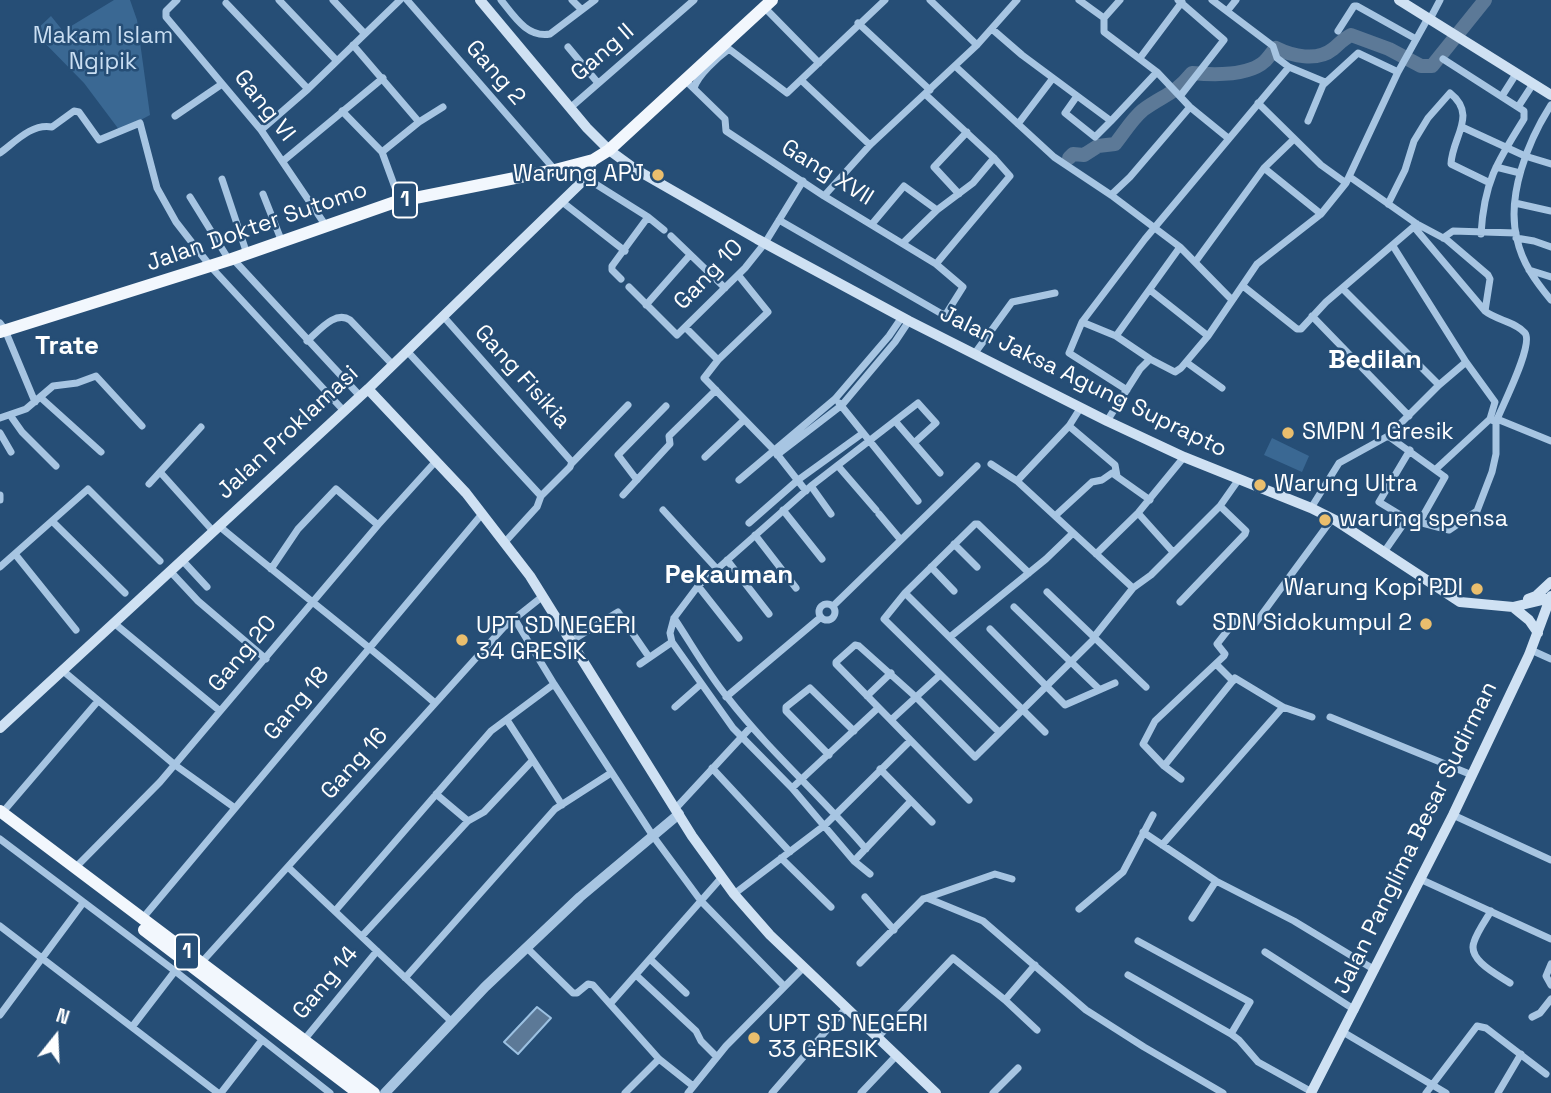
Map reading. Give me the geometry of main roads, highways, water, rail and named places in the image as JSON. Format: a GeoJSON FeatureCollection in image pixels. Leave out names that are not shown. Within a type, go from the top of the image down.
{"type":"FeatureCollection","features":[{"type":"Feature","properties":{"kind":"highway","name":"1"},"geometry":{"type":"LineString","coordinates":[[609,150],[689,84],[768,4]]}},
{"type":"Feature","properties":{"kind":"highway","name":"Jalan Dokter Sutomo"},"geometry":{"type":"LineString","coordinates":[[2,328],[211,267],[400,201],[555,170],[593,160],[609,150]]}},
{"type":"Feature","properties":{"kind":"highway","name":"1"},"geometry":{"type":"LineString","coordinates":[[1,815],[201,962],[303,1040],[334,1069]]}},
{"type":"Feature","properties":{"kind":"highway","name":"1"},"geometry":{"type":"LineString","coordinates":[[1,815],[334,1069],[374,1093]]}},
{"type":"Feature","properties":{"kind":"highway","name":"1"},"geometry":{"type":"LineString","coordinates":[[349,1080],[358,1093]]}},
{"type":"Feature","properties":{"kind":"main road","name":"Jalan Jaksa Agung Suprapto"},"geometry":{"type":"LineString","coordinates":[[480,0],[570,108],[609,150],[635,169],[765,243],[906,319],[1107,421],[1184,457],[1311,508],[1460,602],[1513,607],[1551,597]]}},
{"type":"Feature","properties":{"kind":"main road"},"geometry":{"type":"LineString","coordinates":[[1399,0],[1551,95]]}},
{"type":"Feature","properties":{"kind":"main road","name":"Jalan Proklamasi"},"geometry":{"type":"LineString","coordinates":[[0,728],[364,393],[586,178],[593,160]]}},
{"type":"Feature","properties":{"kind":"main road"},"geometry":{"type":"LineString","coordinates":[[364,393],[436,461],[505,542],[543,596],[677,811],[734,894],[770,935],[936,1093]]}},
{"type":"Feature","properties":{"kind":"main road"},"geometry":{"type":"LineString","coordinates":[[1551,582],[1536,596],[1513,607],[1529,620],[1538,633],[1551,609]]}},
{"type":"Feature","properties":{"kind":"main road","name":"Jalan Panglima Besar Sudirman"},"geometry":{"type":"LineString","coordinates":[[1312,1093],[1453,816],[1531,650],[1551,597]]}},
{"type":"Feature","properties":{"kind":"waterway"},"geometry":{"type":"LineString","coordinates":[[1069,158],[1073,154],[1084,155],[1098,146],[1115,144],[1139,114],[1174,90],[1192,73],[1240,72],[1258,66],[1276,48],[1312,57],[1327,53],[1351,35],[1389,49],[1421,66],[1432,66],[1485,0]]}},
{"type":"Feature","properties":{"kind":"place","name":"Warung APJ"},"geometry":{"type":"Point","coordinates":[658,175]}},
{"type":"Feature","properties":{"kind":"place","name":"SMPN 1 Gresik"},"geometry":{"type":"Point","coordinates":[1288,433]}},
{"type":"Feature","properties":{"kind":"place","name":"Warung Ultra"},"geometry":{"type":"Point","coordinates":[1260,485]}},
{"type":"Feature","properties":{"kind":"place","name":"warung spensa"},"geometry":{"type":"Point","coordinates":[1325,520]}},
{"type":"Feature","properties":{"kind":"place","name":"Warung Kopi PDI"},"geometry":{"type":"Point","coordinates":[1477,589]}},
{"type":"Feature","properties":{"kind":"place","name":"SDN Sidokumpul 2"},"geometry":{"type":"Point","coordinates":[1426,624]}},
{"type":"Feature","properties":{"kind":"place","name":"UPT SD NEGERI 34 GRESIK"},"geometry":{"type":"Point","coordinates":[462,640]}},
{"type":"Feature","properties":{"kind":"place","name":"UPT SD NEGERI 33 GRESIK"},"geometry":{"type":"Point","coordinates":[754,1038]}},
{"type":"Feature","properties":{"kind":"district","name":"Trate"},"geometry":{"type":"Point","coordinates":[67,347]}},
{"type":"Feature","properties":{"kind":"district","name":"Bedilan"},"geometry":{"type":"Point","coordinates":[1375,361]}},
{"type":"Feature","properties":{"kind":"district","name":"Pekauman"},"geometry":{"type":"Point","coordinates":[729,576]}},
{"type":"Feature","properties":{"kind":"park label","name":"Makam Islam Ngipik"},"geometry":{"type":"Point","coordinates":[103,50]}}]}
